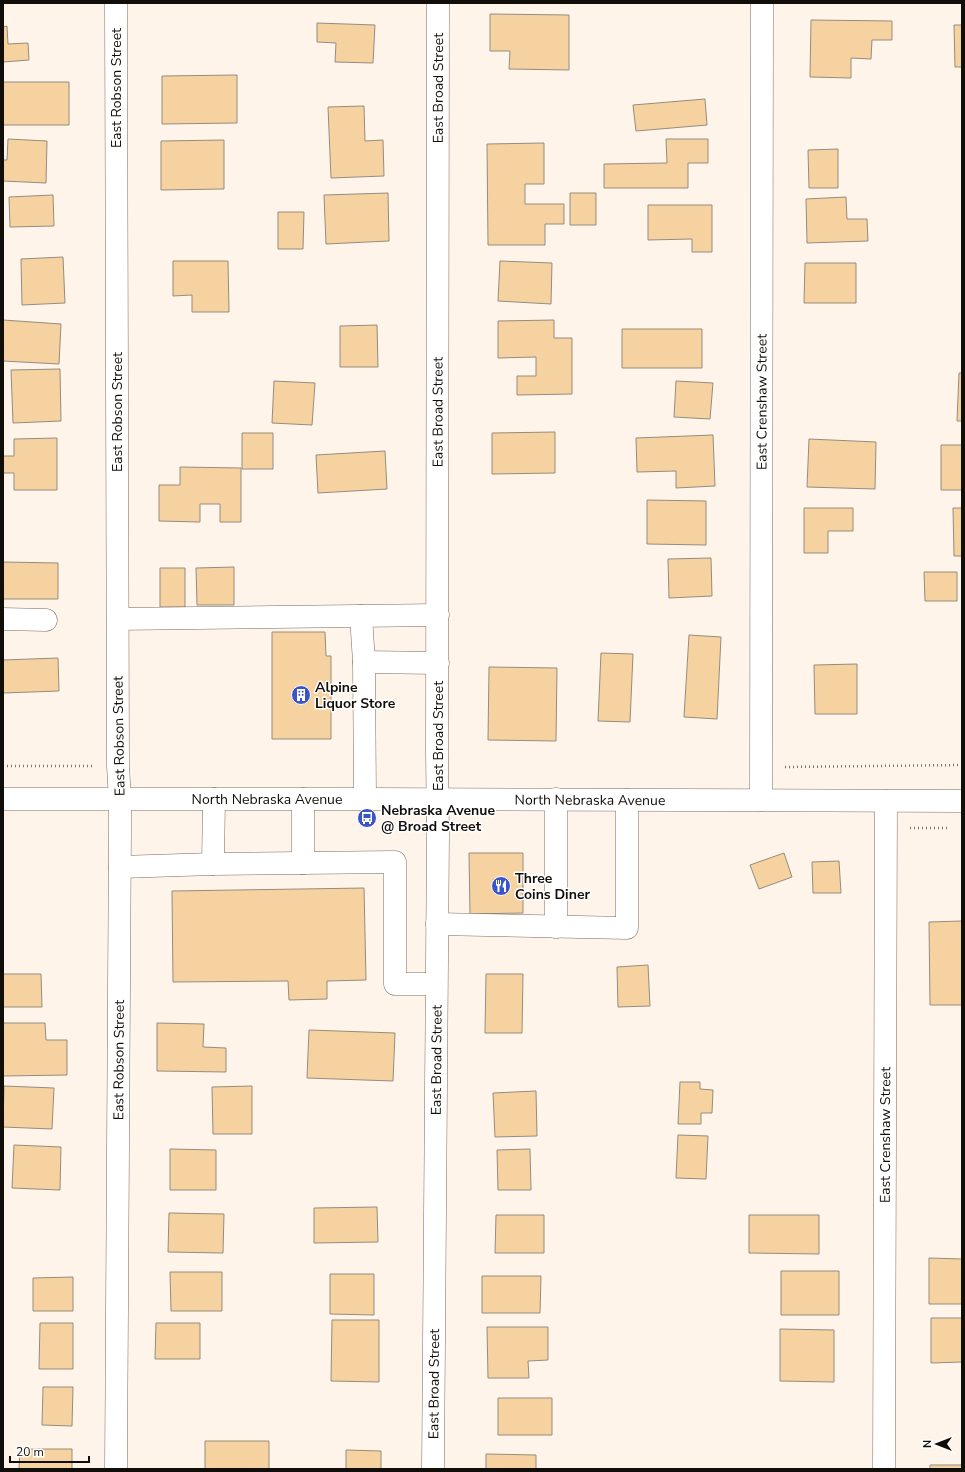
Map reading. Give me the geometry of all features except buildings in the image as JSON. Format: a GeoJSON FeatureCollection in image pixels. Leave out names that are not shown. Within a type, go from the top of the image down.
{"type":"FeatureCollection","features":[{"type":"Feature","properties":{"kind":"street","name":"East Robson Street"},"geometry":{"type":"LineString","coordinates":[[116,3],[118,766],[120,799],[116,1469]]}},
{"type":"Feature","properties":{"kind":"street","name":"East Broad Street"},"geometry":{"type":"LineString","coordinates":[[433,1469],[438,799],[438,3]]}},
{"type":"Feature","properties":{"kind":"street","name":"East Crenshaw Street"},"geometry":{"type":"LineString","coordinates":[[761,800],[762,3]]}},
{"type":"Feature","properties":{"kind":"street"},"geometry":{"type":"LineString","coordinates":[[118,619],[438,615]]}},
{"type":"Feature","properties":{"kind":"street"},"geometry":{"type":"LineString","coordinates":[[361,616],[364,662],[365,799]]}},
{"type":"Feature","properties":{"kind":"street"},"geometry":{"type":"LineString","coordinates":[[3,619],[46,620]]}},
{"type":"Feature","properties":{"kind":"street"},"geometry":{"type":"LineString","coordinates":[[364,662],[438,663]]}},
{"type":"Feature","properties":{"kind":"street","name":"North Nebraska Avenue"},"geometry":{"type":"LineString","coordinates":[[3,799],[962,801]]}},
{"type":"Feature","properties":{"kind":"street"},"geometry":{"type":"LineString","coordinates":[[213,864],[214,799]]}},
{"type":"Feature","properties":{"kind":"street"},"geometry":{"type":"LineString","coordinates":[[303,799],[303,863]]}},
{"type":"Feature","properties":{"kind":"street"},"geometry":{"type":"LineString","coordinates":[[556,799],[556,926]]}},
{"type":"Feature","properties":{"kind":"street"},"geometry":{"type":"LineString","coordinates":[[437,924],[627,928],[627,800]]}},
{"type":"Feature","properties":{"kind":"street","name":"East Crenshaw Street"},"geometry":{"type":"LineString","coordinates":[[884,1469],[886,801]]}},
{"type":"Feature","properties":{"kind":"street"},"geometry":{"type":"LineString","coordinates":[[120,867],[213,864],[395,862],[395,984],[436,984]]}},
{"type":"Feature","properties":{"kind":"path"},"geometry":{"type":"LineString","coordinates":[[760,767],[962,765]]}},
{"type":"Feature","properties":{"kind":"path"},"geometry":{"type":"LineString","coordinates":[[3,766],[118,766]]}},
{"type":"Feature","properties":{"kind":"path"},"geometry":{"type":"LineString","coordinates":[[886,828],[955,828]]}},
{"type":"Feature","properties":{"kind":"place","name":"Alpine Liquor Store"},"geometry":{"type":"Point","coordinates":[301,695]}},
{"type":"Feature","properties":{"kind":"place","name":"Nebraska Avenue @ Broad Street"},"geometry":{"type":"Point","coordinates":[367,818]}},
{"type":"Feature","properties":{"kind":"place","name":"Three Coins Diner"},"geometry":{"type":"Point","coordinates":[501,886]}}]}
